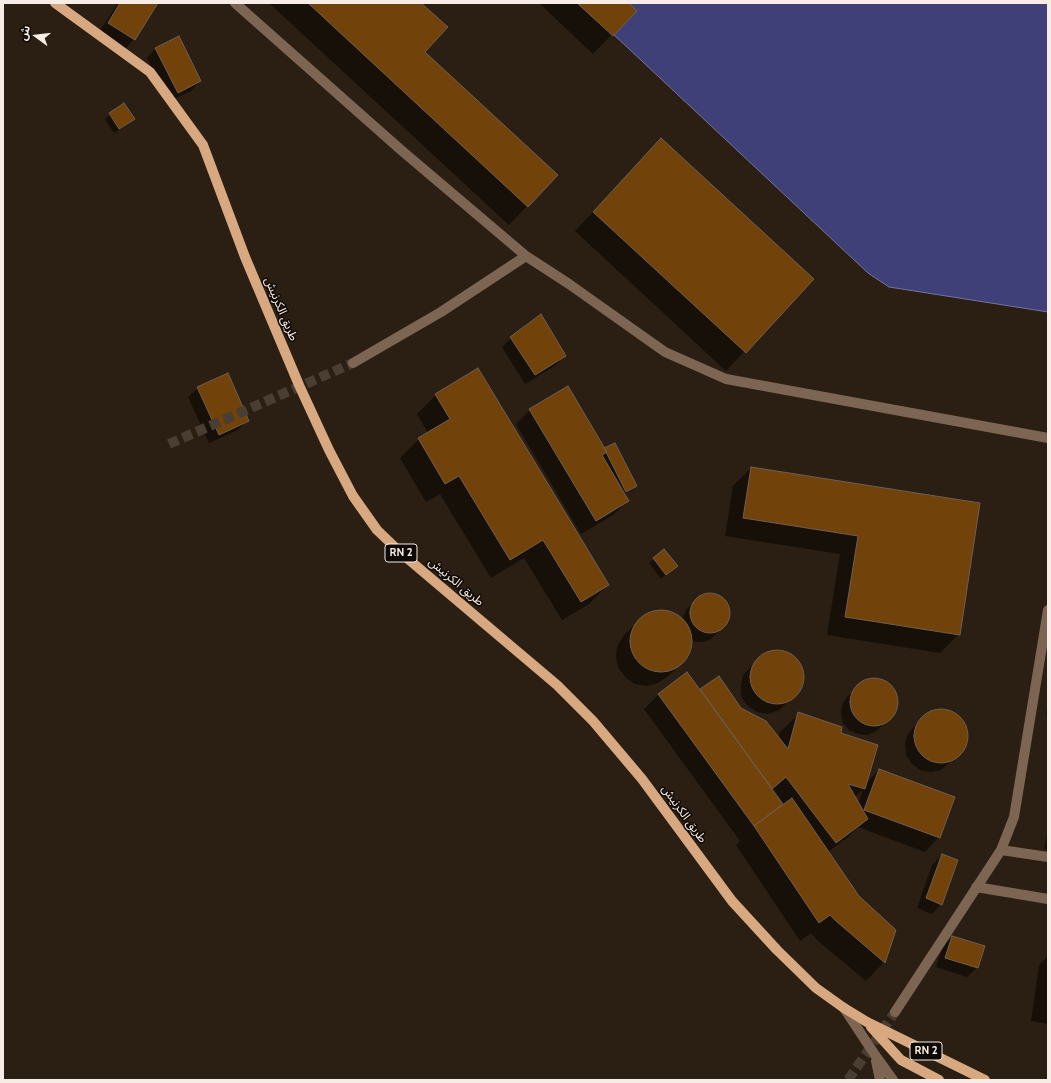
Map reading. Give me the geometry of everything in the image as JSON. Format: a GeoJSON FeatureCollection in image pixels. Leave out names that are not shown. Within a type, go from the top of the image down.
{"type":"FeatureCollection","features":[{"type":"Feature","properties":{"kind":"main road","name":"طريق الكرنيش"},"geometry":{"type":"LineString","coordinates":[[55,3],[150,72],[203,145],[245,257],[299,385],[329,450],[353,496],[377,530],[401,553],[557,685],[593,721],[642,779],[732,901],[776,950],[816,988],[867,1022]]}},
{"type":"Feature","properties":{"kind":"main road","name":"RN 2"},"geometry":{"type":"LineString","coordinates":[[867,1022],[901,1060],[939,1080]]}},
{"type":"Feature","properties":{"kind":"main road","name":"RN 2"},"geometry":{"type":"LineString","coordinates":[[867,1022],[985,1080]]}},
{"type":"Feature","properties":{"kind":"street"},"geometry":{"type":"LineString","coordinates":[[234,3],[400,150],[526,256],[569,284],[665,352],[726,379],[1048,438]]}},
{"type":"Feature","properties":{"kind":"street"},"geometry":{"type":"LineString","coordinates":[[353,363],[441,312],[526,256]]}},
{"type":"Feature","properties":{"kind":"street"},"geometry":{"type":"LineString","coordinates":[[895,1012],[1001,850],[1014,817],[1048,610]]}},
{"type":"Feature","properties":{"kind":"street"},"geometry":{"type":"LineString","coordinates":[[1001,850],[1048,857]]}},
{"type":"Feature","properties":{"kind":"street"},"geometry":{"type":"LineString","coordinates":[[976,887],[1048,899]]}},
{"type":"Feature","properties":{"kind":"street"},"geometry":{"type":"LineString","coordinates":[[844,1008],[874,1055],[893,1080]]}},
{"type":"Feature","properties":{"kind":"street"},"geometry":{"type":"LineString","coordinates":[[874,1055],[880,1080]]}},
{"type":"Feature","properties":{"kind":"shaded area"},"geometry":{"type":"Polygon","coordinates":[[[580,3],[1048,3],[1048,312],[889,287],[868,273],[580,3]]]}},
{"type":"Feature","properties":{"kind":"building"},"geometry":{"type":"Polygon","coordinates":[[[120,3],[158,3],[135,40],[108,23],[120,3]]]}},
{"type":"Feature","properties":{"kind":"building"},"geometry":{"type":"Polygon","coordinates":[[[308,3],[421,3],[448,27],[425,52],[558,175],[528,207],[308,3]]]}},
{"type":"Feature","properties":{"kind":"building"},"geometry":{"type":"Polygon","coordinates":[[[577,3],[629,3],[637,11],[613,36],[577,3]]]}},
{"type":"Feature","properties":{"kind":"building"},"geometry":{"type":"Polygon","coordinates":[[[179,36],[201,81],[178,93],[155,48],[179,36]]]}},
{"type":"Feature","properties":{"kind":"building"},"geometry":{"type":"Polygon","coordinates":[[[124,103],[135,119],[119,129],[109,113],[124,103]]]}},
{"type":"Feature","properties":{"kind":"building"},"geometry":{"type":"Polygon","coordinates":[[[661,138],[814,279],[746,353],[593,212],[661,138]]]}},
{"type":"Feature","properties":{"kind":"building"},"geometry":{"type":"Polygon","coordinates":[[[541,314],[566,356],[535,375],[510,337],[541,314]]]}},
{"type":"Feature","properties":{"kind":"building"},"geometry":{"type":"Polygon","coordinates":[[[478,368],[609,585],[581,602],[543,540],[510,560],[459,476],[445,484],[418,438],[450,419],[435,394],[478,368]]]}},
{"type":"Feature","properties":{"kind":"building"},"geometry":{"type":"Polygon","coordinates":[[[228,373],[249,421],[219,435],[197,387],[228,373]]]}},
{"type":"Feature","properties":{"kind":"building"},"geometry":{"type":"Polygon","coordinates":[[[568,386],[607,452],[602,455],[629,501],[596,521],[529,409],[568,386]]]}},
{"type":"Feature","properties":{"kind":"building"},"geometry":{"type":"Polygon","coordinates":[[[615,443],[637,486],[626,492],[604,448],[615,443]]]}},
{"type":"Feature","properties":{"kind":"building"},"geometry":{"type":"Polygon","coordinates":[[[751,467],[980,503],[960,635],[845,617],[858,536],[743,518],[751,467]]]}},
{"type":"Feature","properties":{"kind":"building"},"geometry":{"type":"Polygon","coordinates":[[[664,549],[678,566],[666,575],[653,558],[664,549]]]}},
{"type":"Feature","properties":{"kind":"building"},"geometry":{"type":"Polygon","coordinates":[[[706,593],[714,593],[721,596],[727,602],[730,613],[727,624],[721,630],[714,633],[706,633],[699,630],[693,624],[690,617],[690,609],[693,602],[699,596],[706,593]]]}},
{"type":"Feature","properties":{"kind":"building"},"geometry":{"type":"Polygon","coordinates":[[[661,610],[678,615],[683,619],[687,624],[692,641],[687,658],[683,663],[678,667],[661,672],[644,667],[639,663],[635,658],[630,641],[635,624],[639,619],[644,615],[661,610]]]}},
{"type":"Feature","properties":{"kind":"building"},"geometry":{"type":"Polygon","coordinates":[[[777,650],[787,652],[796,658],[802,667],[804,677],[802,687],[796,696],[787,702],[777,704],[767,702],[758,696],[752,687],[750,677],[752,667],[758,658],[767,652],[777,650]]]}},
{"type":"Feature","properties":{"kind":"building"},"geometry":{"type":"Polygon","coordinates":[[[687,672],[783,804],[754,826],[658,694],[687,672]]]}},
{"type":"Feature","properties":{"kind":"building"},"geometry":{"type":"Polygon","coordinates":[[[719,676],[741,708],[766,721],[788,749],[798,712],[842,727],[841,733],[878,745],[865,789],[848,784],[868,819],[836,843],[786,777],[772,789],[700,689],[719,676]]]}},
{"type":"Feature","properties":{"kind":"building"},"geometry":{"type":"Polygon","coordinates":[[[874,678],[883,680],[891,685],[896,693],[898,702],[896,711],[891,719],[883,724],[874,726],[865,724],[857,719],[852,711],[850,702],[852,693],[857,685],[865,680],[874,678]]]}},
{"type":"Feature","properties":{"kind":"building"},"geometry":{"type":"Polygon","coordinates":[[[941,709],[951,711],[960,717],[966,726],[968,736],[966,746],[960,755],[951,761],[941,763],[931,761],[922,755],[916,746],[914,736],[916,726],[922,717],[931,711],[941,709]]]}},
{"type":"Feature","properties":{"kind":"building"},"geometry":{"type":"Polygon","coordinates":[[[879,769],[955,797],[940,838],[864,810],[879,769]]]}},
{"type":"Feature","properties":{"kind":"building"},"geometry":{"type":"Polygon","coordinates":[[[792,798],[859,896],[896,930],[885,963],[830,915],[819,923],[754,826],[792,798]]]}},
{"type":"Feature","properties":{"kind":"building"},"geometry":{"type":"Polygon","coordinates":[[[942,854],[958,860],[942,905],[926,898],[942,854]]]}},
{"type":"Feature","properties":{"kind":"building"},"geometry":{"type":"Polygon","coordinates":[[[952,936],[985,946],[978,968],[945,958],[952,936]]]}},
{"type":"Feature","properties":{"kind":"tunnel"},"geometry":{"type":"LineString","coordinates":[[169,444],[353,363]]}},
{"type":"Feature","properties":{"kind":"tunnel"},"geometry":{"type":"LineString","coordinates":[[848,1080],[895,1012]]}}]}
